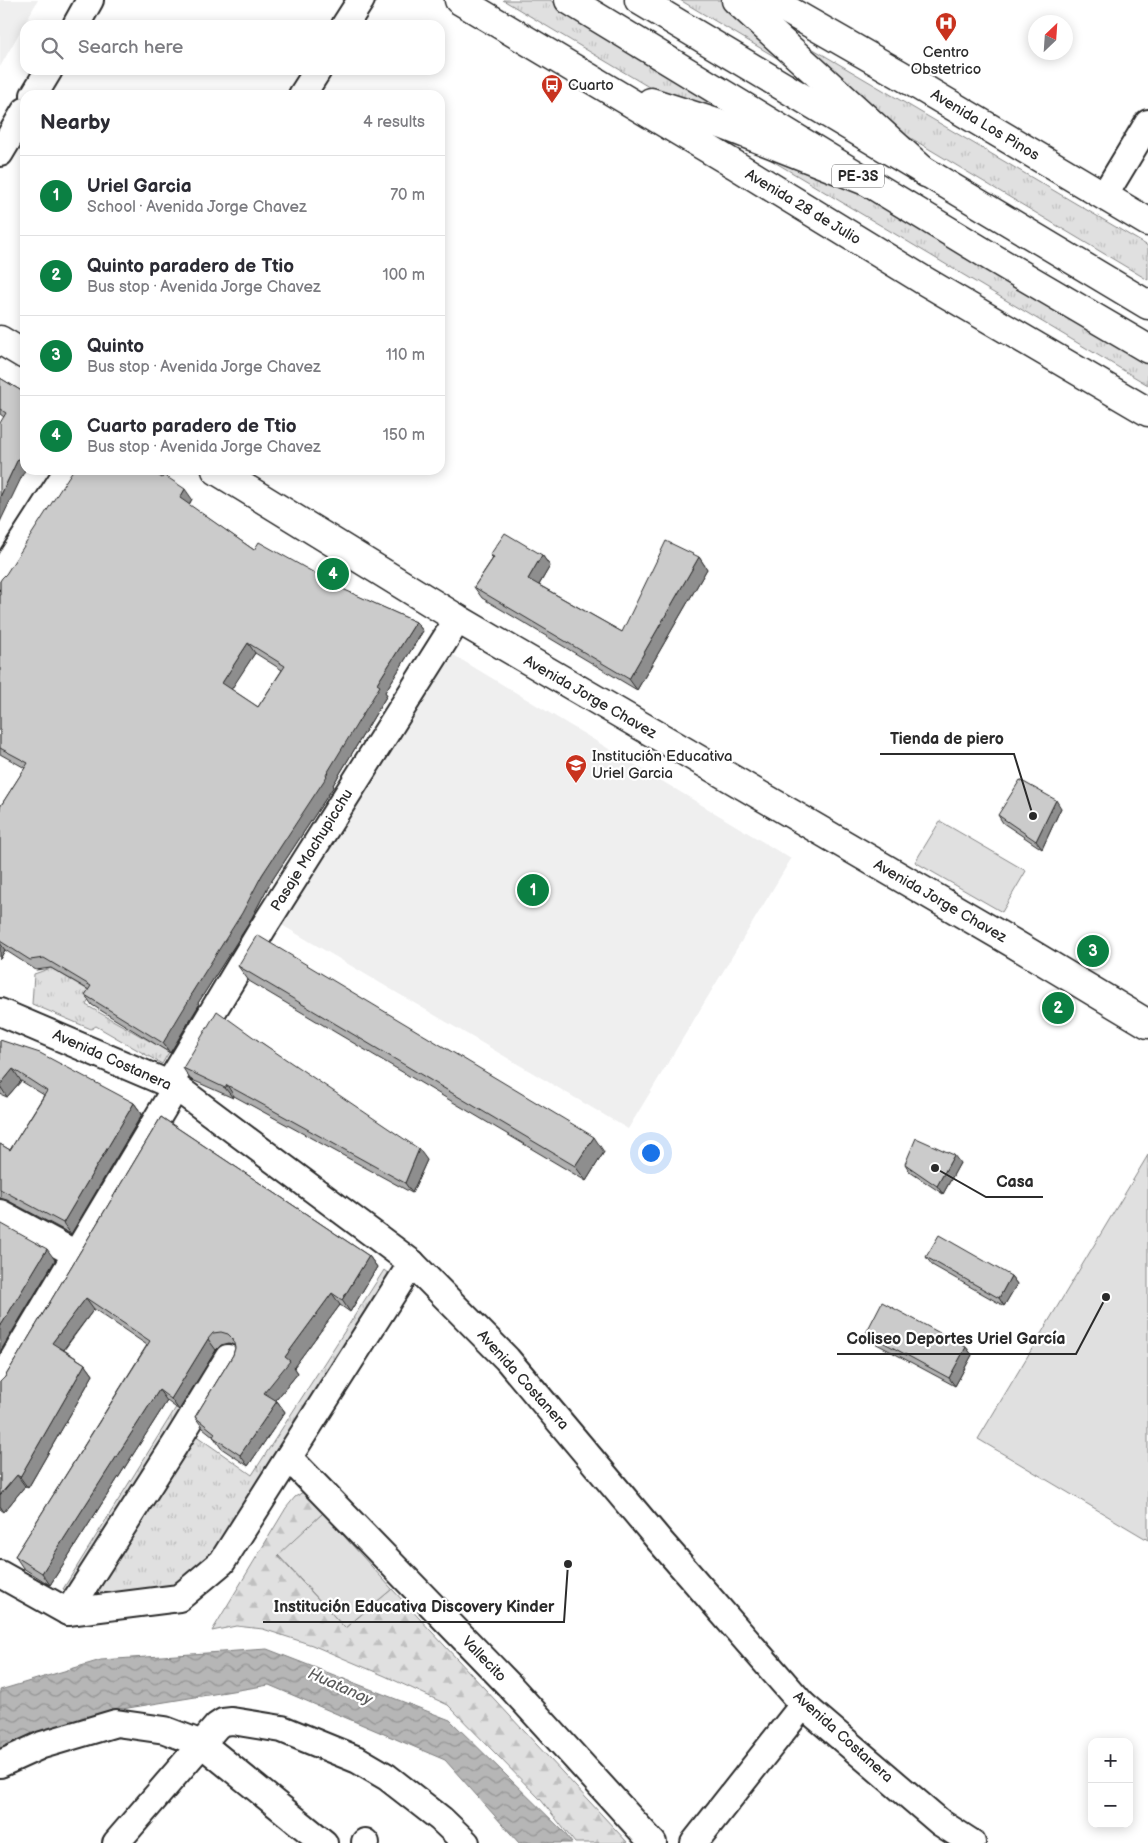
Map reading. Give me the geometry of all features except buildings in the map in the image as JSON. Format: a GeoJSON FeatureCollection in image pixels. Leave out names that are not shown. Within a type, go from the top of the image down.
{"type":"FeatureCollection","features":[{"type":"Feature","properties":{"kind":"main road","name":"Avenida 28 de Julio"},"geometry":{"type":"LineString","coordinates":[[459,0],[923,280],[1148,412]]}},
{"type":"Feature","properties":{"kind":"main road"},"geometry":{"type":"LineString","coordinates":[[477,0],[513,32]]}},
{"type":"Feature","properties":{"kind":"main road","name":"PE-3S"},"geometry":{"type":"LineString","coordinates":[[569,0],[993,258],[1148,349]]}},
{"type":"Feature","properties":{"kind":"main road","name":"PE-3S"},"geometry":{"type":"LineString","coordinates":[[639,0],[1148,305]]}},
{"type":"Feature","properties":{"kind":"main road"},"geometry":{"type":"LineString","coordinates":[[736,0],[926,173]]}},
{"type":"Feature","properties":{"kind":"main road","name":"Avenida Los Pinos"},"geometry":{"type":"LineString","coordinates":[[770,0],[899,74],[1148,222]]}},
{"type":"Feature","properties":{"kind":"main road"},"geometry":{"type":"LineString","coordinates":[[600,84],[726,126],[866,181]]}},
{"type":"Feature","properties":{"kind":"main road"},"geometry":{"type":"LineString","coordinates":[[0,340],[20,352]]}},
{"type":"Feature","properties":{"kind":"main road","name":"Avenida Jorge Chavez"},"geometry":{"type":"LineString","coordinates":[[224,475],[458,619],[1013,943],[1148,1024]]}},
{"type":"Feature","properties":{"kind":"street"},"geometry":{"type":"LineString","coordinates":[[79,20],[90,0]]}},
{"type":"Feature","properties":{"kind":"street"},"geometry":{"type":"LineString","coordinates":[[349,20],[361,0]]}},
{"type":"Feature","properties":{"kind":"street"},"geometry":{"type":"LineString","coordinates":[[37,90],[46,75]]}},
{"type":"Feature","properties":{"kind":"street"},"geometry":{"type":"LineString","coordinates":[[305,90],[315,75]]}},
{"type":"Feature","properties":{"kind":"street"},"geometry":{"type":"LineString","coordinates":[[0,153],[20,119]]}},
{"type":"Feature","properties":{"kind":"street"},"geometry":{"type":"LineString","coordinates":[[1104,196],[1148,123]]}},
{"type":"Feature","properties":{"kind":"street"},"geometry":{"type":"LineString","coordinates":[[0,576],[65,475]]}},
{"type":"Feature","properties":{"kind":"street","name":"Pasaje Machupicchu"},"geometry":{"type":"LineString","coordinates":[[0,1381],[76,1254],[263,928],[458,619]]}},
{"type":"Feature","properties":{"kind":"street","name":"Avenida Costanera"},"geometry":{"type":"LineString","coordinates":[[0,1012],[173,1086],[412,1263],[507,1359],[803,1705],[941,1823],[972,1843]]}},
{"type":"Feature","properties":{"kind":"street"},"geometry":{"type":"LineString","coordinates":[[0,1213],[76,1254]]}},
{"type":"Feature","properties":{"kind":"street"},"geometry":{"type":"LineString","coordinates":[[0,1574],[68,1612],[179,1598],[222,1562],[412,1263]]}},
{"type":"Feature","properties":{"kind":"street"},"geometry":{"type":"LineString","coordinates":[[68,1612],[176,1444],[228,1358]]}},
{"type":"Feature","properties":{"kind":"street","name":"Vallecito"},"geometry":{"type":"LineString","coordinates":[[289,1458],[509,1685],[653,1843]]}},
{"type":"Feature","properties":{"kind":"street"},"geometry":{"type":"LineString","coordinates":[[694,1843],[803,1705]]}},
{"type":"Feature","properties":{"kind":"street"},"geometry":{"type":"LineString","coordinates":[[0,1764],[42,1745],[116,1722],[165,1730],[202,1744],[324,1843]]}},
{"type":"Feature","properties":{"kind":"street"},"geometry":{"type":"LineString","coordinates":[[116,1843],[223,1722],[282,1729],[358,1760],[387,1777],[442,1819],[466,1843]]}},
{"type":"Feature","properties":{"kind":"shaded area"},"geometry":{"type":"Polygon","coordinates":[[[0,0],[38,0],[27,20],[20,20],[20,32],[0,67],[0,0]]]}},
{"type":"Feature","properties":{"kind":"shaded area"},"geometry":{"type":"Polygon","coordinates":[[[442,648],[791,859],[628,1129],[275,921],[442,648]]]}},
{"type":"Feature","properties":{"kind":"green space"},"geometry":{"type":"Polygon","coordinates":[[[503,0],[550,0],[1148,359],[1148,385],[503,0]]]}},
{"type":"Feature","properties":{"kind":"green space"},"geometry":{"type":"Polygon","coordinates":[[[680,0],[730,0],[1148,246],[1148,280],[680,0]]]}},
{"type":"Feature","properties":{"kind":"green space"},"geometry":{"type":"Polygon","coordinates":[[[940,821],[1026,871],[1002,912],[915,862],[940,821]]]}},
{"type":"Feature","properties":{"kind":"green space"},"geometry":{"type":"Polygon","coordinates":[[[51,968],[93,993],[86,1005],[169,1052],[162,1064],[96,1026],[91,1029],[32,1004],[34,974],[51,968]]]}},
{"type":"Feature","properties":{"kind":"green space"},"geometry":{"type":"Polygon","coordinates":[[[1148,1155],[1148,1540],[978,1439],[1148,1155]]]}},
{"type":"Feature","properties":{"kind":"green space"},"geometry":{"type":"Polygon","coordinates":[[[384,1270],[401,1284],[189,1605],[96,1605],[63,1589],[213,1348],[224,1354],[181,1425],[252,1475],[384,1270]]]}},
{"type":"Feature","properties":{"kind":"green space"},"geometry":{"type":"Polygon","coordinates":[[[303,1492],[309,1495],[323,1513],[278,1556],[345,1628],[392,1589],[628,1843],[575,1843],[541,1800],[448,1705],[312,1645],[263,1629],[236,1626],[212,1631],[286,1508],[295,1497],[303,1492]]]}},
{"type":"Feature","properties":{"kind":"green space"},"geometry":{"type":"Polygon","coordinates":[[[323,1513],[392,1589],[345,1628],[278,1555],[323,1513]]]}},
{"type":"Feature","properties":{"kind":"water","name":"Huatanay"},"geometry":{"type":"Polygon","coordinates":[[[267,1649],[450,1720],[564,1832],[572,1843],[519,1843],[445,1760],[269,1685],[122,1709],[0,1748],[0,1690],[101,1660],[267,1649]]]}},
{"type":"Feature","properties":{"kind":"place","name":"Centro Obstetrico"},"geometry":{"type":"Point","coordinates":[946,42]}},
{"type":"Feature","properties":{"kind":"place","name":"Cuarto"},"geometry":{"type":"Point","coordinates":[552,104]}},
{"type":"Feature","properties":{"kind":"place","name":"Cuarto paradero de Ttio"},"geometry":{"type":"Point","coordinates":[333,574]}},
{"type":"Feature","properties":{"kind":"place","name":"Institución Educativa Uriel Garcia"},"geometry":{"type":"Point","coordinates":[576,784]}},
{"type":"Feature","properties":{"kind":"place","name":"Tienda de piero"},"geometry":{"type":"Point","coordinates":[1033,816]}},
{"type":"Feature","properties":{"kind":"place","name":"Uriel Garcia"},"geometry":{"type":"Point","coordinates":[533,890]}},
{"type":"Feature","properties":{"kind":"place","name":"Quinto"},"geometry":{"type":"Point","coordinates":[1093,951]}},
{"type":"Feature","properties":{"kind":"place","name":"Quinto paradero de Ttio"},"geometry":{"type":"Point","coordinates":[1058,1008]}},
{"type":"Feature","properties":{"kind":"place","name":"Casa"},"geometry":{"type":"Point","coordinates":[935,1168]}},
{"type":"Feature","properties":{"kind":"place","name":"Coliseo Deportes Uriel García"},"geometry":{"type":"Point","coordinates":[1106,1297]}},
{"type":"Feature","properties":{"kind":"place","name":"Institución Educativa Discovery Kinder"},"geometry":{"type":"Point","coordinates":[568,1564]}}]}
